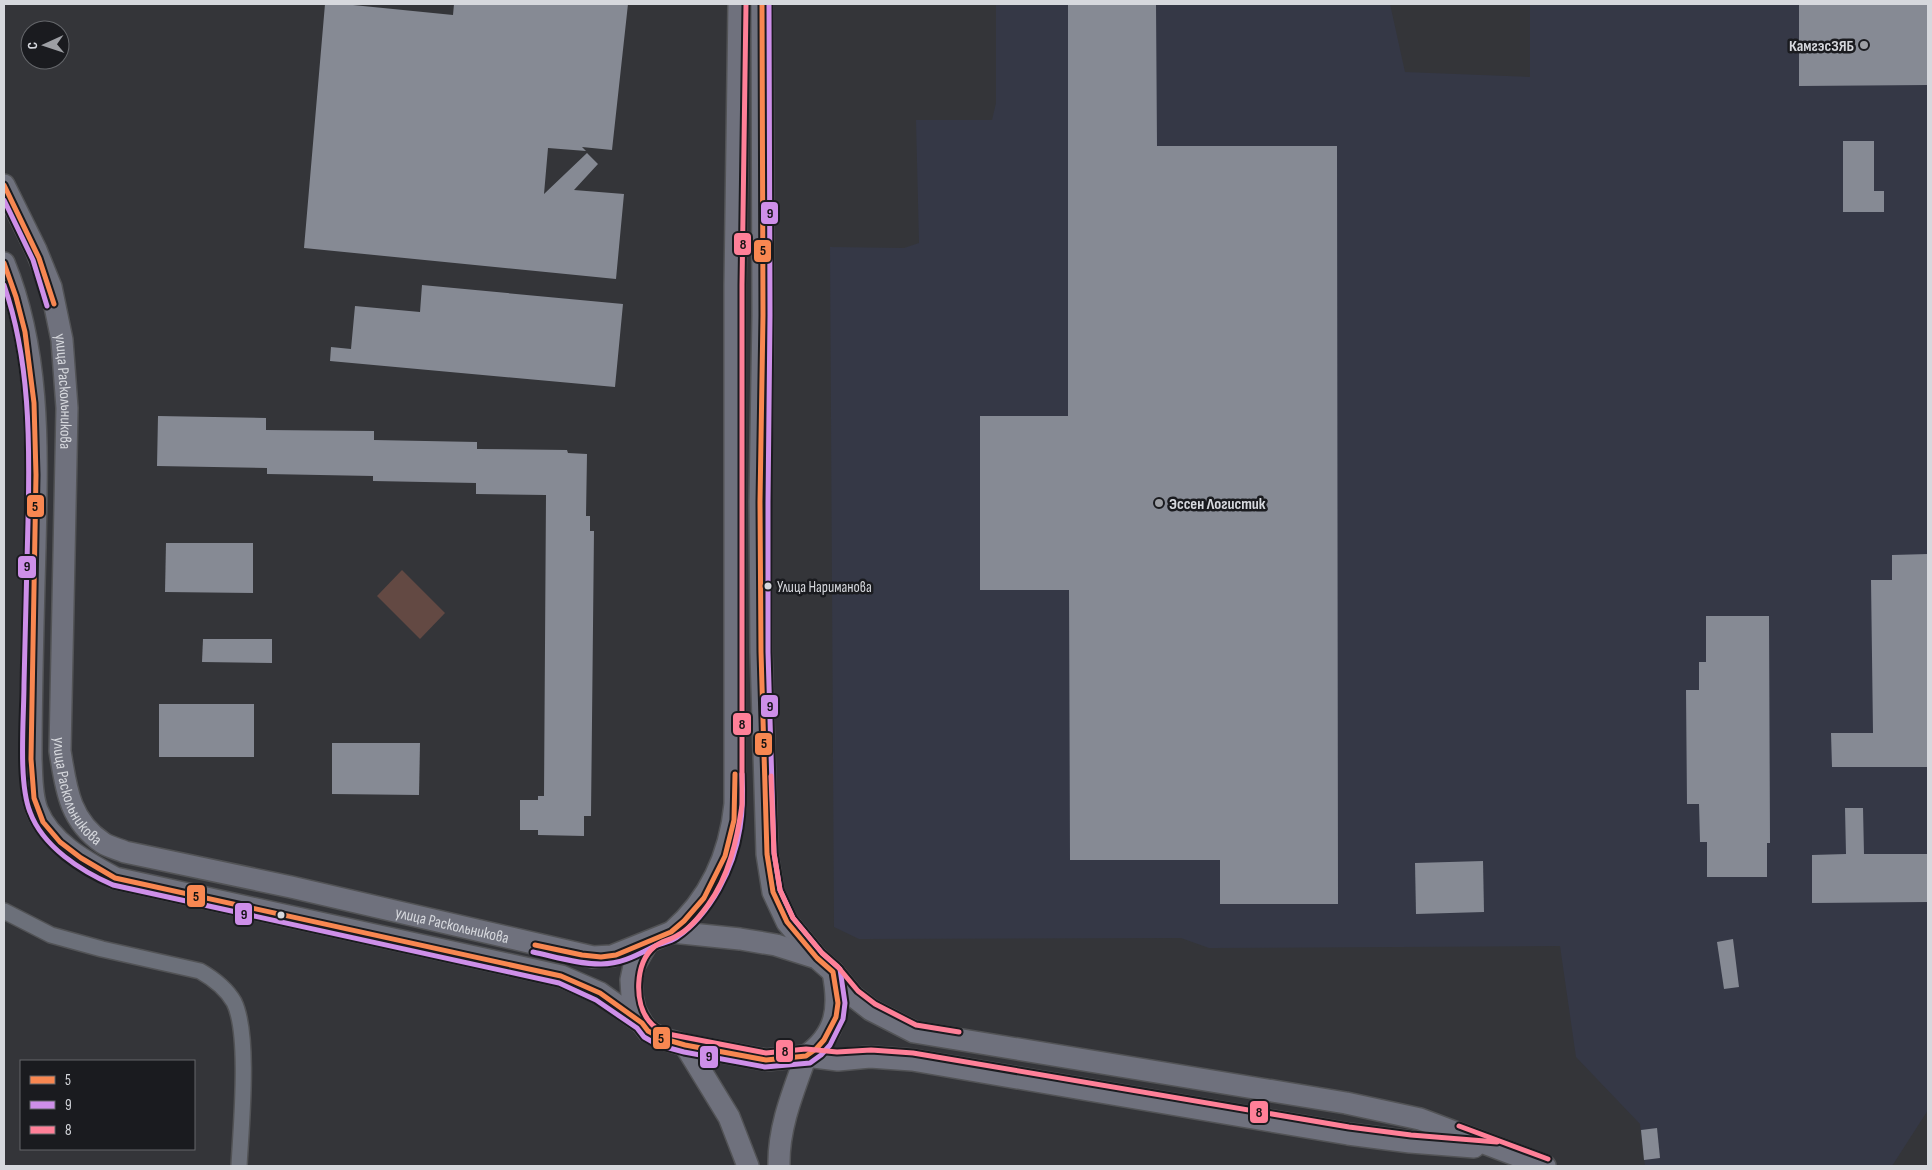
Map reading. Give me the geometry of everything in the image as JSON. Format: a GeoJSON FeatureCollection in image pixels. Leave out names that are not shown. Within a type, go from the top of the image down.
{"type":"FeatureCollection","features":[{"type":"Feature","properties":{"kind":"main road"},"geometry":{"type":"LineString","coordinates":[[739,4],[735,285],[735,804],[733,828],[714,880],[688,918],[672,932],[648,942],[634,966],[631,980],[632,996],[635,1010],[642,1023],[648,1031],[661,1038],[685,1045],[766,1060],[806,1056],[838,1060],[870,1057],[912,1060],[1348,1134],[1410,1142],[1496,1148]]}},
{"type":"Feature","properties":{"kind":"main road"},"geometry":{"type":"LineString","coordinates":[[762,4],[761,643],[767,854],[773,892],[787,922],[817,958],[833,972],[853,996],[870,1010],[914,1032],[1346,1103],[1420,1119],[1544,1166]]}},
{"type":"Feature","properties":{"kind":"main road","name":"улица Раскольникова"},"geometry":{"type":"LineString","coordinates":[[4,185],[36,250],[51,287],[62,340],[67,408],[60,751],[65,784],[78,820],[104,843],[125,852],[292,887],[560,950],[593,957],[612,956],[648,942]]}},
{"type":"Feature","properties":{"kind":"main road","name":"улица Раскольникова"},"geometry":{"type":"LineString","coordinates":[[4,264],[21,312],[29,349],[34,400],[37,464],[31,760],[33,790],[37,810],[47,828],[77,857],[115,878],[561,976],[600,993],[642,1023]]}},
{"type":"Feature","properties":{"kind":"main road"},"geometry":{"type":"LineString","coordinates":[[672,932],[740,938],[776,945],[817,958]]}},
{"type":"Feature","properties":{"kind":"main road"},"geometry":{"type":"LineString","coordinates":[[779,1166],[778,1149],[787,1108],[806,1056],[824,1040],[836,1017],[838,1003],[833,972]]}},
{"type":"Feature","properties":{"kind":"main road"},"geometry":{"type":"LineString","coordinates":[[685,1045],[729,1117],[748,1166]]}},
{"type":"Feature","properties":{"kind":"street"},"geometry":{"type":"LineString","coordinates":[[4,910],[51,935],[200,972],[212,978],[224,988],[233,1000],[239,1014],[242,1035],[242,1107],[239,1166]]}},
{"type":"Feature","properties":{"kind":"shaded area"},"geometry":{"type":"Polygon","coordinates":[[[996,4],[1390,4],[1405,72],[1530,77],[1530,4],[1928,4],[1928,1110],[1892,1166],[1645,1166],[1640,1124],[1576,1057],[1560,946],[1209,948],[1181,938],[859,939],[834,927],[830,247],[904,248],[919,243],[916,120],[992,120],[996,103],[996,4]]]}},
{"type":"Feature","properties":{"kind":"shaded area"},"geometry":{"type":"Polygon","coordinates":[[[402,570],[445,613],[420,639],[377,596],[402,570]]]}},
{"type":"Feature","properties":{"kind":"building"},"geometry":{"type":"Polygon","coordinates":[[[325,4],[343,4],[453,15],[454,4],[628,4],[612,150],[582,147],[586,151],[548,148],[544,194],[587,153],[598,164],[574,190],[624,194],[616,279],[304,248],[325,4]]]}},
{"type":"Feature","properties":{"kind":"building","name":"Эссен Логистик"},"geometry":{"type":"Polygon","coordinates":[[[1068,4],[1156,4],[1157,146],[1337,146],[1338,904],[1220,904],[1220,860],[1070,860],[1069,590],[980,590],[980,416],[1068,416],[1068,4]]]}},
{"type":"Feature","properties":{"kind":"building","name":"КамгэсЗЯБ"},"geometry":{"type":"Polygon","coordinates":[[[1799,4],[1928,4],[1928,85],[1799,86],[1799,4]]]}},
{"type":"Feature","properties":{"kind":"building"},"geometry":{"type":"Polygon","coordinates":[[[1843,141],[1874,141],[1874,191],[1884,191],[1884,212],[1843,212],[1843,141]]]}},
{"type":"Feature","properties":{"kind":"building"},"geometry":{"type":"Polygon","coordinates":[[[422,285],[623,304],[615,387],[330,361],[331,347],[351,349],[355,306],[420,312],[422,285]]]}},
{"type":"Feature","properties":{"kind":"building"},"geometry":{"type":"Polygon","coordinates":[[[158,416],[266,418],[266,430],[374,431],[374,440],[477,442],[477,449],[567,450],[568,453],[587,454],[586,516],[590,516],[590,531],[594,531],[591,816],[584,816],[584,836],[538,835],[538,830],[520,830],[520,800],[538,800],[538,796],[544,796],[546,495],[476,494],[476,483],[373,481],[373,476],[267,474],[267,468],[157,466],[158,416]]]}},
{"type":"Feature","properties":{"kind":"building"},"geometry":{"type":"Polygon","coordinates":[[[166,543],[253,543],[253,593],[165,592],[166,543]]]}},
{"type":"Feature","properties":{"kind":"building"},"geometry":{"type":"Polygon","coordinates":[[[1928,554],[1928,767],[1832,767],[1831,733],[1873,733],[1871,580],[1892,580],[1892,555],[1928,554]]]}},
{"type":"Feature","properties":{"kind":"building"},"geometry":{"type":"Polygon","coordinates":[[[1706,616],[1769,616],[1770,843],[1767,843],[1767,877],[1707,877],[1707,842],[1700,842],[1699,804],[1687,804],[1686,690],[1699,690],[1699,662],[1706,662],[1706,616]]]}},
{"type":"Feature","properties":{"kind":"building"},"geometry":{"type":"Polygon","coordinates":[[[203,639],[272,639],[272,663],[202,662],[203,639]]]}},
{"type":"Feature","properties":{"kind":"building"},"geometry":{"type":"Polygon","coordinates":[[[159,704],[254,704],[254,757],[159,757],[159,704]]]}},
{"type":"Feature","properties":{"kind":"building"},"geometry":{"type":"Polygon","coordinates":[[[332,743],[420,743],[419,795],[332,794],[332,743]]]}},
{"type":"Feature","properties":{"kind":"building"},"geometry":{"type":"Polygon","coordinates":[[[1845,808],[1863,808],[1864,854],[1928,854],[1928,902],[1812,903],[1812,855],[1846,854],[1845,808]]]}},
{"type":"Feature","properties":{"kind":"building"},"geometry":{"type":"Polygon","coordinates":[[[1483,861],[1484,912],[1416,914],[1415,863],[1483,861]]]}},
{"type":"Feature","properties":{"kind":"building"},"geometry":{"type":"Polygon","coordinates":[[[1733,939],[1739,987],[1724,989],[1717,942],[1733,939]]]}},
{"type":"Feature","properties":{"kind":"building"},"geometry":{"type":"Polygon","coordinates":[[[1657,1128],[1660,1158],[1644,1160],[1641,1130],[1657,1128]]]}},
{"type":"Feature","properties":{"kind":"transit line","name":"8"},"geometry":{"type":"LineString","coordinates":[[746,4],[742,285],[742,805],[731,857],[715,894],[691,926],[675,937],[654,947],[643,963],[640,973],[639,994],[644,1013],[649,1021],[655,1027],[668,1034],[766,1053],[806,1049],[837,1052],[871,1050],[913,1053],[1349,1127],[1411,1135],[1497,1142]]}},
{"type":"Feature","properties":{"kind":"transit line","name":"5"},"geometry":{"type":"LineString","coordinates":[[4,263],[16,297],[25,332],[34,403],[36,475],[31,759],[34,798],[43,822],[60,842],[81,858],[115,878],[561,976],[600,993],[642,1023],[648,1031],[661,1038],[685,1045],[766,1060],[806,1056],[824,1040],[836,1017],[838,1003],[833,972],[817,958],[787,922],[773,892],[767,854],[761,652],[760,502],[763,315],[762,4]]}},
{"type":"Feature","properties":{"kind":"transit line","name":"9"},"geometry":{"type":"LineString","coordinates":[[4,285],[13,313],[24,372],[28,431],[29,491],[22,750],[24,784],[26,799],[36,825],[54,847],[88,873],[113,885],[559,983],[596,1000],[637,1028],[644,1037],[658,1045],[684,1052],[765,1067],[810,1063],[830,1045],[843,1019],[845,1003],[840,969],[822,953],[793,918],[780,890],[774,853],[768,652],[769,4]]}},
{"type":"Feature","properties":{"kind":"transit line","name":"5"},"geometry":{"type":"LineString","coordinates":[[4,185],[39,258],[54,304]]}},
{"type":"Feature","properties":{"kind":"transit line","name":"9"},"geometry":{"type":"LineString","coordinates":[[4,200],[33,260],[47,306]]}},
{"type":"Feature","properties":{"kind":"transit line","name":"5"},"geometry":{"type":"LineString","coordinates":[[535,945],[582,955],[601,957],[616,955],[671,932],[684,921],[704,898],[725,856],[734,820],[735,774]]}},
{"type":"Feature","properties":{"kind":"transit line","name":"9"},"geometry":{"type":"LineString","coordinates":[[533,952],[584,963],[609,964],[671,941],[689,928],[719,889],[732,859],[741,821],[742,774]]}},
{"type":"Feature","properties":{"kind":"transit line","name":"8"},"geometry":{"type":"LineString","coordinates":[[771,776],[774,853],[780,890],[793,918],[822,953],[838,967],[858,991],[875,1004],[916,1025],[959,1032]]}},
{"type":"Feature","properties":{"kind":"transit line","name":"8"},"geometry":{"type":"LineString","coordinates":[[1459,1126],[1548,1159]]}},
{"type":"Feature","properties":{"kind":"place","name":"КамгэсЗЯБ"},"geometry":{"type":"Point","coordinates":[1864,45]}},
{"type":"Feature","properties":{"kind":"place","name":"Эссен Логистик"},"geometry":{"type":"Point","coordinates":[1159,503]}},
{"type":"Feature","properties":{"kind":"place","name":"Улица Нариманова"},"geometry":{"type":"Point","coordinates":[768,586]}}]}
